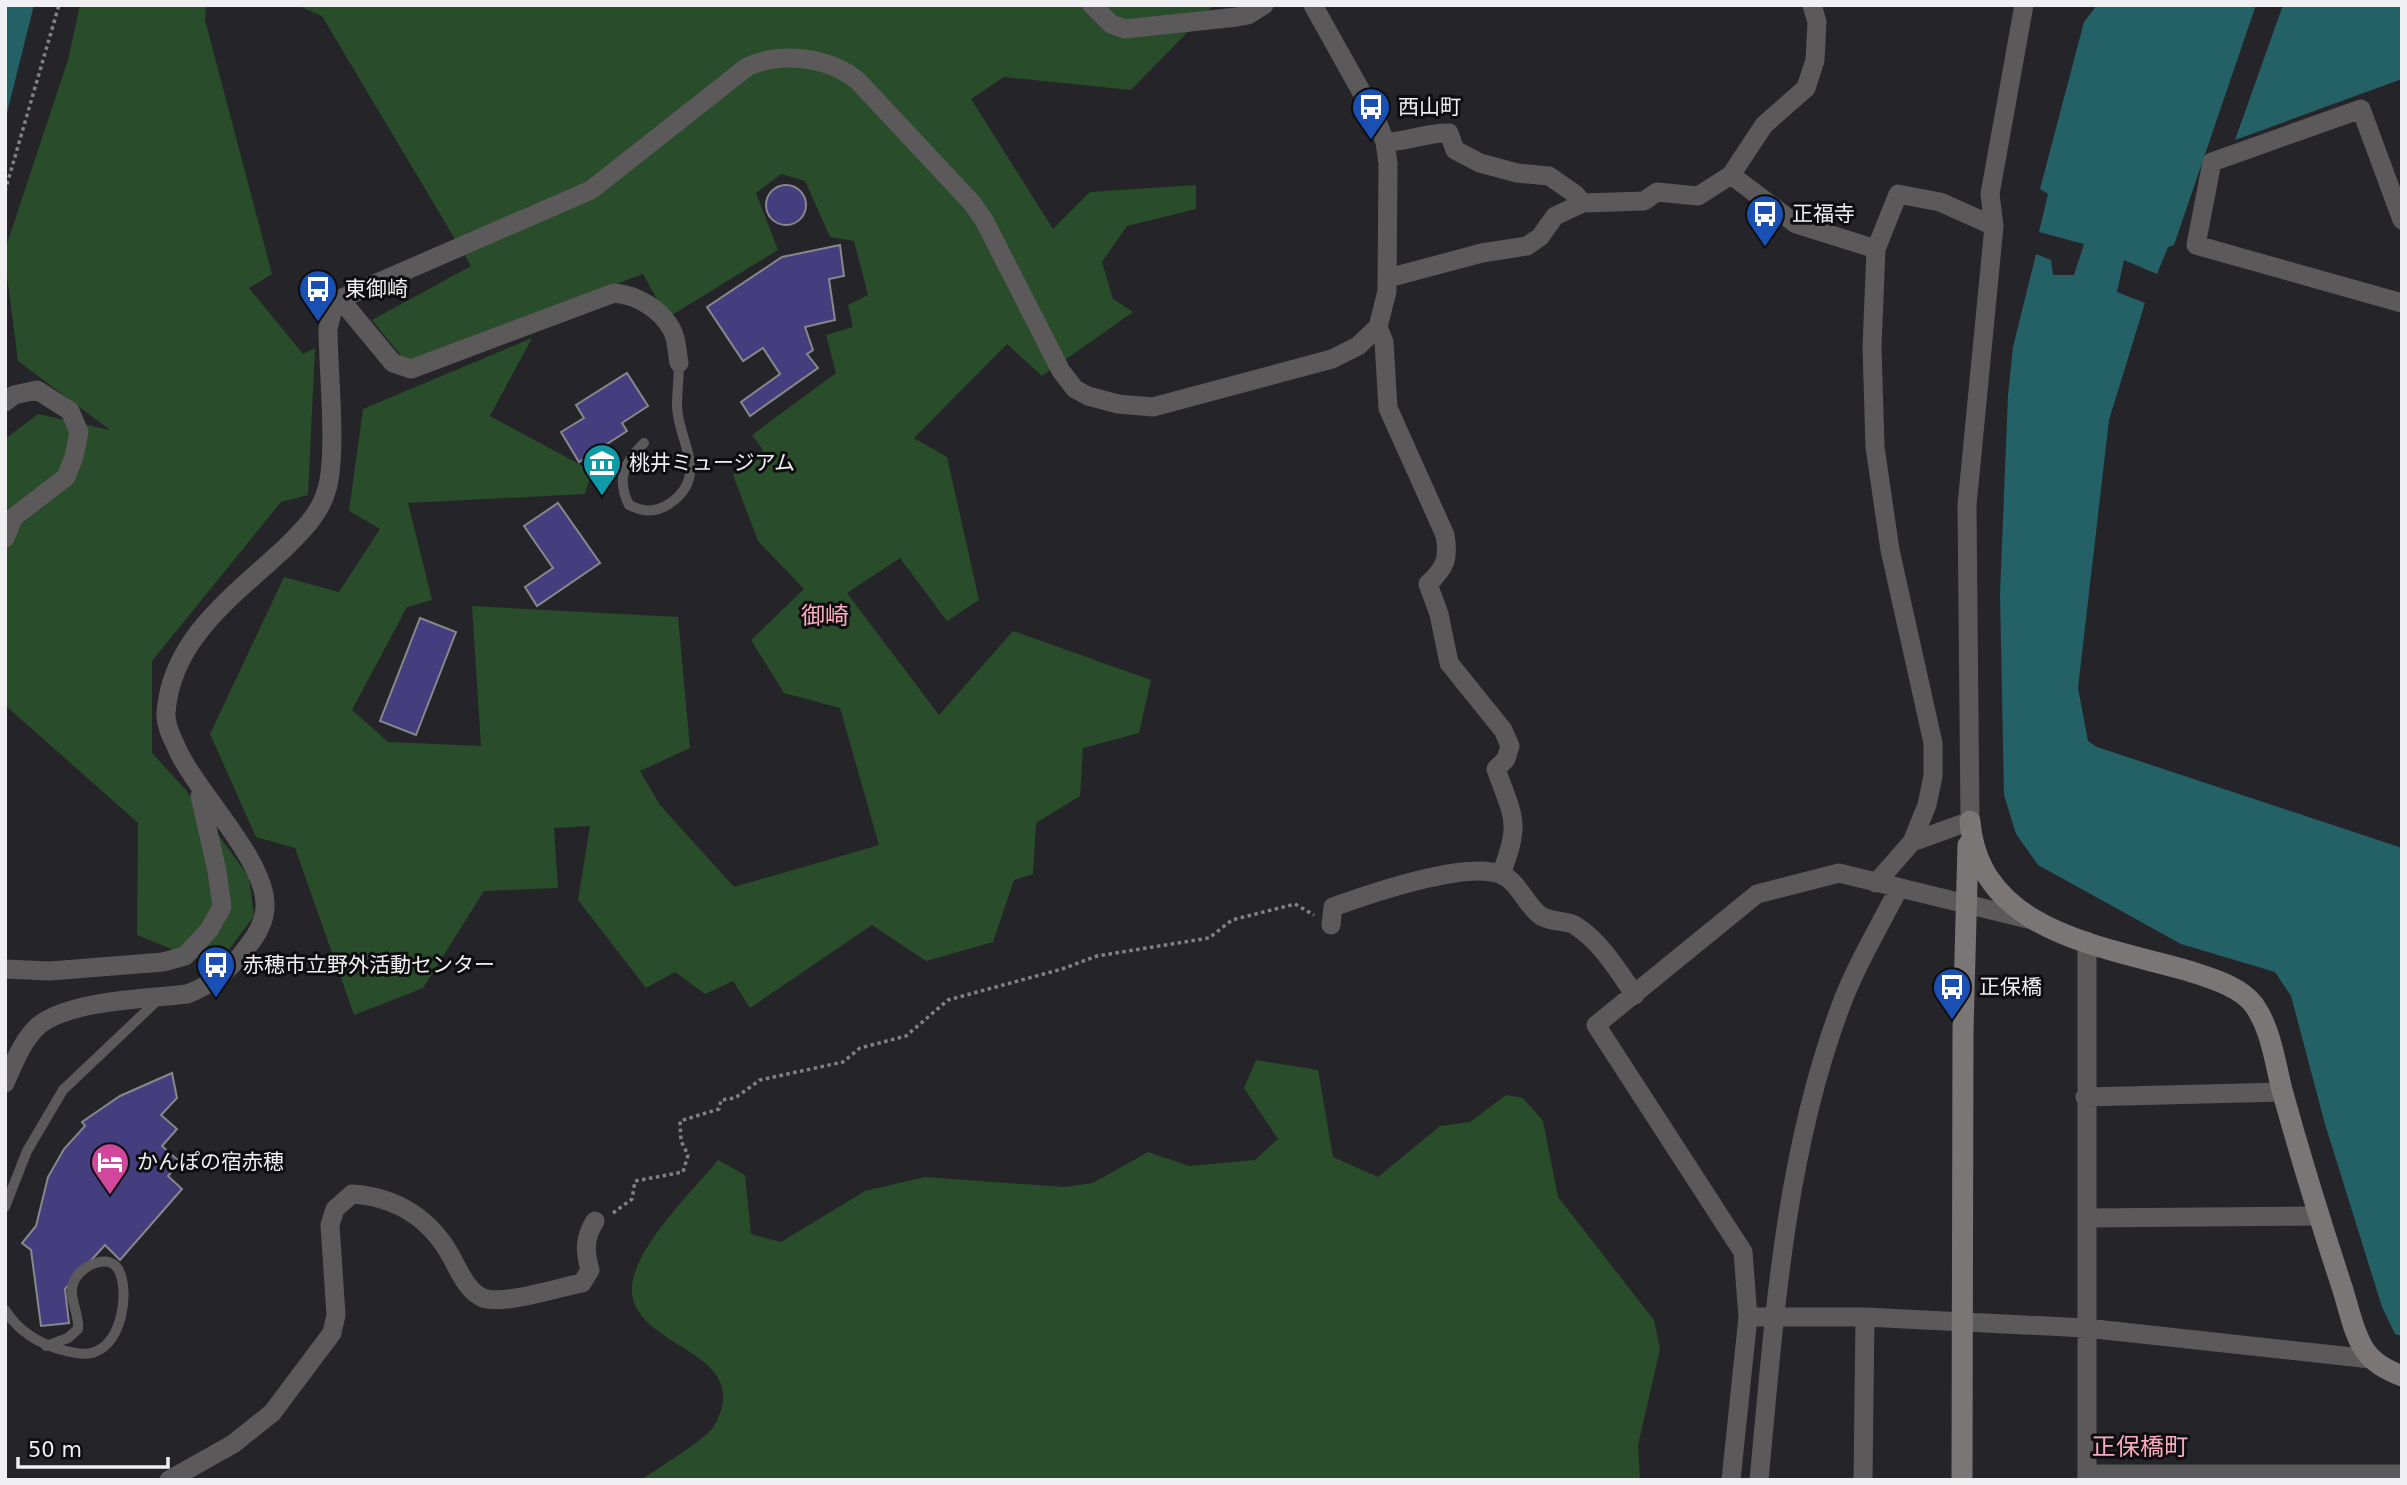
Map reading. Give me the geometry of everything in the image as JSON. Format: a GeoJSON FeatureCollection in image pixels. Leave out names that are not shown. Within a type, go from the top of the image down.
{"type":"FeatureCollection","features":[{"type":"Feature","properties":{"kind":"street"},"geometry":{"type":"LineString","coordinates":[[1092,5],[1111,24],[1136,30],[1248,15],[1264,5]]}},
{"type":"Feature","properties":{"kind":"street"},"geometry":{"type":"LineString","coordinates":[[5,1083],[30,1036],[53,1018],[84,1008],[187,994],[221,975],[257,934],[265,909],[261,882],[253,865],[198,787],[176,745],[166,718],[176,666],[200,629],[304,529],[327,492],[330,450],[328,329],[331,312],[340,299],[591,190],[747,68],[767,60],[789,59],[824,63],[845,71],[972,203],[984,220],[1060,371],[1075,389],[1088,396],[1133,407],[1177,402],[1332,359],[1358,346],[1378,327],[1386,302],[1388,163],[1385,142],[1376,118],[1313,5]]}},
{"type":"Feature","properties":{"kind":"street"},"geometry":{"type":"LineString","coordinates":[[1388,278],[1482,253],[1527,246],[1540,237],[1555,216],[1583,203],[1644,201],[1657,192],[1698,197],[1731,175],[1764,125],[1806,88],[1815,60],[1816,22],[1812,5]]}},
{"type":"Feature","properties":{"kind":"street"},"geometry":{"type":"LineString","coordinates":[[1962,1480],[1965,905],[1970,821],[1967,505],[1994,226],[1990,194],[2024,5]]}},
{"type":"Feature","properties":{"kind":"street"},"geometry":{"type":"LineString","coordinates":[[2402,220],[2361,109],[2212,162],[2196,245],[2402,303]]}},
{"type":"Feature","properties":{"kind":"street"},"geometry":{"type":"LineString","coordinates":[[1385,142],[1406,142],[1431,132],[1448,133],[1455,150],[1480,163],[1517,173],[1549,176],[1576,194],[1583,203]]}},
{"type":"Feature","properties":{"kind":"street"},"geometry":{"type":"LineString","coordinates":[[1731,175],[1796,224],[1876,249]]}},
{"type":"Feature","properties":{"kind":"street"},"geometry":{"type":"LineString","coordinates":[[1877,883],[1912,842],[1927,805],[1933,776],[1933,743],[1896,588],[1875,447],[1872,347],[1876,249],[1898,194],[1940,202],[1994,226]]}},
{"type":"Feature","properties":{"kind":"street"},"geometry":{"type":"LineString","coordinates":[[340,299],[393,363],[411,369],[614,293],[634,295],[652,308],[672,330],[679,363]]}},
{"type":"Feature","properties":{"kind":"street"},"geometry":{"type":"LineString","coordinates":[[1378,327],[1384,342],[1388,408],[1445,534],[1449,557],[1441,572],[1428,584],[1439,614],[1449,663],[1503,730],[1510,746],[1506,759],[1496,769],[1516,822],[1512,846],[1501,874]]}},
{"type":"Feature","properties":{"kind":"street"},"geometry":{"type":"LineString","coordinates":[[5,402],[15,394],[37,390],[70,411],[79,432],[66,477],[14,517],[5,538]]}},
{"type":"Feature","properties":{"kind":"street"},"geometry":{"type":"LineString","coordinates":[[5,969],[50,971],[163,962],[185,956],[209,930],[222,907],[218,871],[198,787]]}},
{"type":"Feature","properties":{"kind":"street"},"geometry":{"type":"LineString","coordinates":[[1912,842],[1970,821]]}},
{"type":"Feature","properties":{"kind":"street"},"geometry":{"type":"LineString","coordinates":[[1970,821],[1976,856],[1991,884],[2012,907],[2028,919]]}},
{"type":"Feature","properties":{"kind":"street"},"geometry":{"type":"LineString","coordinates":[[1331,925],[1333,907],[1403,883],[1475,873],[1501,874],[1521,891],[1538,914],[1554,923],[1574,924],[1605,953],[1635,995]]}},
{"type":"Feature","properties":{"kind":"street"},"geometry":{"type":"LineString","coordinates":[[1731,1480],[1748,1317],[1743,1252],[1596,1025],[1757,894],[1839,873],[2028,919],[2087,941],[2205,976],[2250,999],[2266,1029],[2319,1216],[2361,1343],[2371,1359]]}},
{"type":"Feature","properties":{"kind":"street"},"geometry":{"type":"LineString","coordinates":[[1759,1480],[1782,1251],[1810,1104],[1840,1007],[1899,888]]}},
{"type":"Feature","properties":{"kind":"street"},"geometry":{"type":"LineString","coordinates":[[2087,941],[2087,1477],[2402,1474]]}},
{"type":"Feature","properties":{"kind":"street"},"geometry":{"type":"LineString","coordinates":[[2085,1097],[2283,1092]]}},
{"type":"Feature","properties":{"kind":"street"},"geometry":{"type":"LineString","coordinates":[[169,1480],[233,1444],[272,1413],[331,1333],[336,1315],[330,1226],[335,1209],[352,1194],[373,1195],[414,1212],[442,1240],[465,1282],[481,1297],[500,1300],[582,1283],[590,1270],[585,1252],[589,1231],[595,1221]]}},
{"type":"Feature","properties":{"kind":"street"},"geometry":{"type":"LineString","coordinates":[[2087,1218],[2319,1216]]}},
{"type":"Feature","properties":{"kind":"street"},"geometry":{"type":"LineString","coordinates":[[1748,1317],[1775,1314],[1962,1320],[2086,1328],[2371,1359],[2402,1376]]}},
{"type":"Feature","properties":{"kind":"street"},"geometry":{"type":"LineString","coordinates":[[1863,1480],[1865,1317]]}},
{"type":"Feature","properties":{"kind":"lane"},"geometry":{"type":"LineString","coordinates":[[644,443],[630,457],[621,473],[629,505],[644,512],[664,507],[683,494],[690,475],[689,446],[677,409],[679,363]]}},
{"type":"Feature","properties":{"kind":"lane"},"geometry":{"type":"LineString","coordinates":[[5,1207],[33,1140],[63,1090],[160,998]]}},
{"type":"Feature","properties":{"kind":"lane"},"geometry":{"type":"LineString","coordinates":[[5,1310],[27,1334],[46,1346],[86,1354],[108,1343],[120,1318],[121,1279],[116,1266],[108,1262],[95,1263],[79,1275],[74,1281],[73,1294],[78,1329],[68,1338],[46,1346]]}},
{"type":"Feature","properties":{"kind":"path"},"geometry":{"type":"LineString","coordinates":[[5,191],[59,5]]}},
{"type":"Feature","properties":{"kind":"path"},"geometry":{"type":"LineString","coordinates":[[595,1221],[621,1210],[632,1199],[635,1181],[683,1171],[688,1155],[681,1141],[680,1121],[719,1109],[721,1100],[735,1098],[760,1080],[787,1072],[806,1073],[843,1062],[860,1048],[905,1036],[948,1000],[1062,969],[1097,956],[1209,938],[1232,920],[1295,904],[1331,925]]}},
{"type":"Feature","properties":{"kind":"green space"},"geometry":{"type":"Polygon","coordinates":[[[80,5],[206,5],[205,20],[272,274],[249,288],[303,354],[315,348],[308,495],[281,502],[152,661],[152,753],[185,789],[249,877],[254,916],[216,967],[137,935],[138,823],[5,705],[5,439],[38,414],[110,430],[18,361],[5,260],[5,250],[68,60],[80,5]]]}},
{"type":"Feature","properties":{"kind":"green space"},"geometry":{"type":"Polygon","coordinates":[[[297,5],[1214,5],[1131,90],[1004,77],[971,99],[1053,229],[1090,192],[1196,185],[1196,209],[1127,226],[1102,262],[1113,299],[1133,312],[1042,376],[1007,344],[914,438],[947,457],[979,600],[947,621],[900,558],[847,593],[939,715],[1013,631],[1151,680],[1139,733],[1083,748],[1080,796],[1036,823],[1033,874],[1014,880],[993,942],[926,961],[872,925],[750,1008],[733,981],[705,994],[675,972],[646,988],[578,900],[590,826],[554,828],[558,888],[484,891],[423,988],[354,1015],[295,848],[256,837],[210,734],[284,577],[339,592],[380,529],[349,511],[363,409],[532,338],[490,416],[592,471],[585,494],[408,503],[432,600],[407,607],[352,710],[388,742],[481,746],[472,606],[678,617],[690,748],[640,771],[660,805],[734,887],[879,845],[840,708],[784,693],[751,640],[804,589],[758,541],[733,475],[763,450],[752,435],[836,373],[826,335],[853,327],[848,305],[868,295],[854,241],[830,237],[805,181],[781,174],[756,193],[778,250],[667,318],[643,274],[406,362],[372,320],[471,266],[322,16],[297,5]]]}},
{"type":"Feature","properties":{"kind":"green space"},"geometry":{"type":"Polygon","coordinates":[[[1256,1060],[1318,1070],[1333,1157],[1378,1177],[1440,1126],[1470,1122],[1506,1095],[1523,1098],[1543,1121],[1558,1197],[1654,1320],[1660,1349],[1638,1445],[1640,1480],[641,1480],[710,1431],[723,1401],[720,1381],[708,1365],[653,1327],[638,1311],[632,1292],[634,1276],[651,1241],[718,1160],[745,1175],[751,1234],[781,1242],[865,1191],[925,1177],[1064,1187],[1093,1183],[1148,1152],[1189,1166],[1255,1160],[1278,1139],[1244,1088],[1256,1060]]]}},
{"type":"Feature","properties":{"kind":"water"},"geometry":{"type":"Polygon","coordinates":[[[5,5],[34,5],[5,121],[5,5]]]}},
{"type":"Feature","properties":{"kind":"water"},"geometry":{"type":"Polygon","coordinates":[[[2097,5],[2256,5],[2174,245],[2168,247],[2157,274],[2124,260],[2117,292],[2145,303],[2109,420],[2078,688],[2088,741],[2097,747],[2402,848],[2402,1336],[2395,1334],[2382,1307],[2325,1124],[2291,996],[2275,972],[2181,944],[2038,865],[2016,834],[2004,795],[2000,594],[2008,395],[2013,347],[2036,254],[2051,260],[2053,275],[2074,275],[2084,244],[2039,232],[2048,194],[2040,189],[2084,22],[2097,5]]]}},
{"type":"Feature","properties":{"kind":"water"},"geometry":{"type":"Polygon","coordinates":[[[2283,5],[2402,5],[2402,79],[2235,140],[2283,5]]]}},
{"type":"Feature","properties":{"kind":"building"},"geometry":{"type":"Polygon","coordinates":[[[786,185],[800,191],[806,205],[800,219],[786,225],[772,219],[766,205],[772,191],[786,185]]]}},
{"type":"Feature","properties":{"kind":"building"},"geometry":{"type":"Polygon","coordinates":[[[840,245],[844,276],[829,279],[835,320],[805,327],[813,350],[807,354],[818,368],[750,416],[741,402],[780,374],[763,348],[743,361],[707,307],[782,257],[840,245]]]}},
{"type":"Feature","properties":{"kind":"building"},"geometry":{"type":"Polygon","coordinates":[[[627,373],[648,406],[622,423],[627,431],[579,462],[561,432],[584,418],[576,405],[627,373]]]}},
{"type":"Feature","properties":{"kind":"building"},"geometry":{"type":"Polygon","coordinates":[[[558,503],[600,563],[537,606],[525,587],[553,568],[524,526],[558,503]]]}},
{"type":"Feature","properties":{"kind":"building"},"geometry":{"type":"Polygon","coordinates":[[[420,618],[456,632],[416,735],[380,721],[420,618]]]}},
{"type":"Feature","properties":{"kind":"building","name":"かんぽの宿赤穂"},"geometry":{"type":"Polygon","coordinates":[[[172,1073],[177,1098],[161,1115],[177,1129],[162,1146],[180,1162],[168,1176],[182,1189],[120,1260],[105,1245],[65,1289],[69,1323],[41,1326],[31,1250],[22,1243],[36,1226],[48,1177],[64,1149],[85,1126],[82,1122],[120,1096],[172,1073]]]}},
{"type":"Feature","properties":{"kind":"place","name":"西山町"},"geometry":{"type":"Point","coordinates":[1371,141]}},
{"type":"Feature","properties":{"kind":"place","name":"正福寺"},"geometry":{"type":"Point","coordinates":[1765,248]}},
{"type":"Feature","properties":{"kind":"place","name":"東御崎"},"geometry":{"type":"Point","coordinates":[318,323]}},
{"type":"Feature","properties":{"kind":"place","name":"桃井ミュージアム"},"geometry":{"type":"Point","coordinates":[602,497]}},
{"type":"Feature","properties":{"kind":"place","name":"赤穂市立野外活動センター"},"geometry":{"type":"Point","coordinates":[216,999]}},
{"type":"Feature","properties":{"kind":"place","name":"正保橋"},"geometry":{"type":"Point","coordinates":[1952,1021]}},
{"type":"Feature","properties":{"kind":"place","name":"かんぽの宿赤穂"},"geometry":{"type":"Point","coordinates":[110,1196]}},
{"type":"Feature","properties":{"kind":"district","name":"御崎"},"geometry":{"type":"Point","coordinates":[825,616]}},
{"type":"Feature","properties":{"kind":"district","name":"正保橋町"},"geometry":{"type":"Point","coordinates":[2140,1447]}}]}
